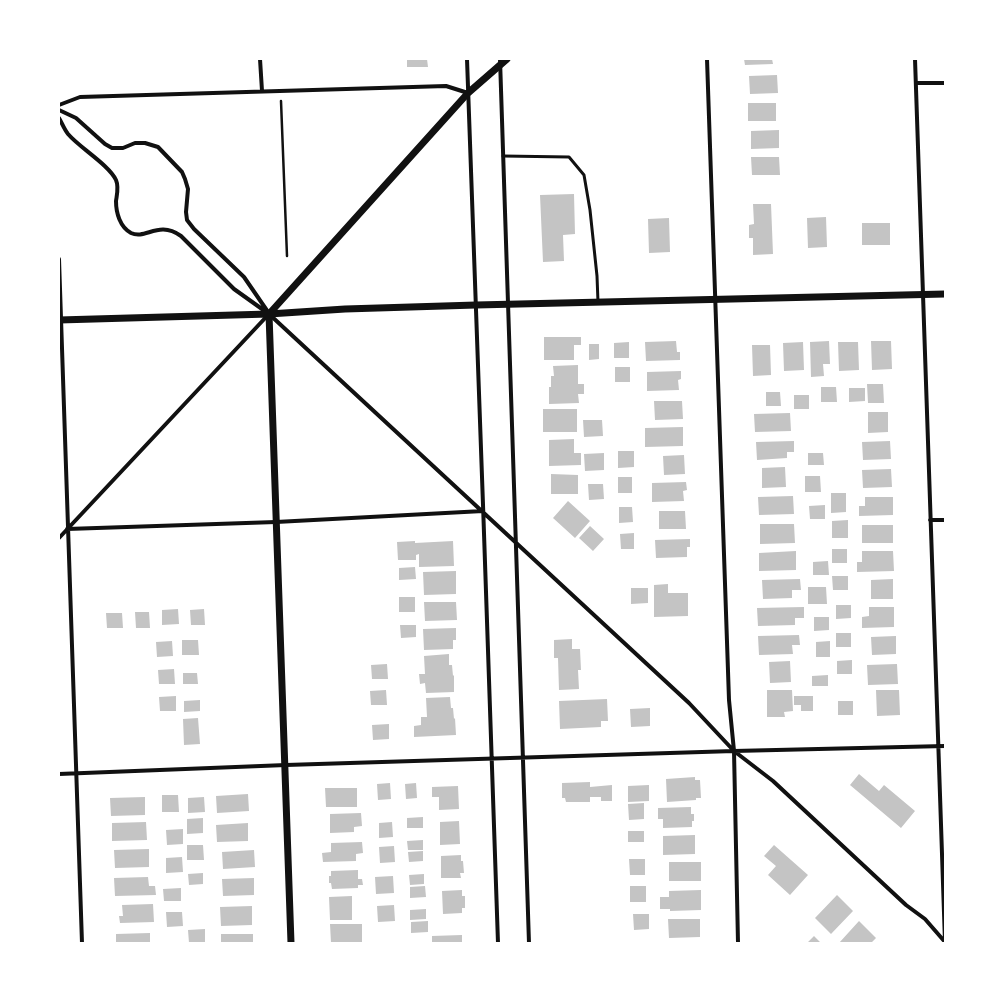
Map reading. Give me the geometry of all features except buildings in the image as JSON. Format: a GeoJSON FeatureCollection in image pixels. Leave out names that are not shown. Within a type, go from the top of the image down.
{"type":"FeatureCollection","features":[{"type":"Feature","properties":{"kind":"street"},"geometry":{"type":"LineString","coordinates":[[260,59],[262,91]]}},
{"type":"Feature","properties":{"kind":"street"},"geometry":{"type":"LineString","coordinates":[[467,59],[498,943]]}},
{"type":"Feature","properties":{"kind":"street"},"geometry":{"type":"LineString","coordinates":[[59,538],[269,314],[468,93],[500,63],[507,59]]}},
{"type":"Feature","properties":{"kind":"street"},"geometry":{"type":"LineString","coordinates":[[707,59],[729,700],[734,751],[738,943]]}},
{"type":"Feature","properties":{"kind":"street"},"geometry":{"type":"LineString","coordinates":[[915,59],[945,942]]}},
{"type":"Feature","properties":{"kind":"street"},"geometry":{"type":"LineString","coordinates":[[500,63],[529,943]]}},
{"type":"Feature","properties":{"kind":"street"},"geometry":{"type":"LineString","coordinates":[[916,84],[945,83]]}},
{"type":"Feature","properties":{"kind":"street"},"geometry":{"type":"LineString","coordinates":[[59,105],[80,97],[262,91],[446,86],[468,93]]}},
{"type":"Feature","properties":{"kind":"street"},"geometry":{"type":"LineString","coordinates":[[59,110],[76,118],[105,144],[112,148],[123,148],[135,143],[145,142],[158,147],[182,172],[185,179],[188,189],[186,212],[188,220],[194,229],[244,277],[269,314],[286,765],[291,943]]}},
{"type":"Feature","properties":{"kind":"street"},"geometry":{"type":"LineString","coordinates":[[59,118],[68,133],[116,179],[118,186],[117,212],[125,228],[132,233],[137,234],[158,229],[176,232],[234,289],[269,314],[689,702],[734,751],[773,781],[906,905],[925,919],[945,942]]}},
{"type":"Feature","properties":{"kind":"street"},"geometry":{"type":"LineString","coordinates":[[59,259],[82,943]]}},
{"type":"Feature","properties":{"kind":"street"},"geometry":{"type":"LineString","coordinates":[[60,320],[269,314],[345,309],[508,304],[716,298],[945,294]]}},
{"type":"Feature","properties":{"kind":"street"},"geometry":{"type":"LineString","coordinates":[[67,529],[276,522],[483,511]]}},
{"type":"Feature","properties":{"kind":"street"},"geometry":{"type":"LineString","coordinates":[[930,520],[945,520]]}},
{"type":"Feature","properties":{"kind":"street"},"geometry":{"type":"LineString","coordinates":[[59,774],[286,765],[945,746]]}},
{"type":"Feature","properties":{"kind":"lane"},"geometry":{"type":"LineString","coordinates":[[503,156],[569,157],[584,175],[590,210],[598,302]]}},
{"type":"Feature","properties":{"kind":"path"},"geometry":{"type":"LineString","coordinates":[[280,102],[286,256]]}}]}
